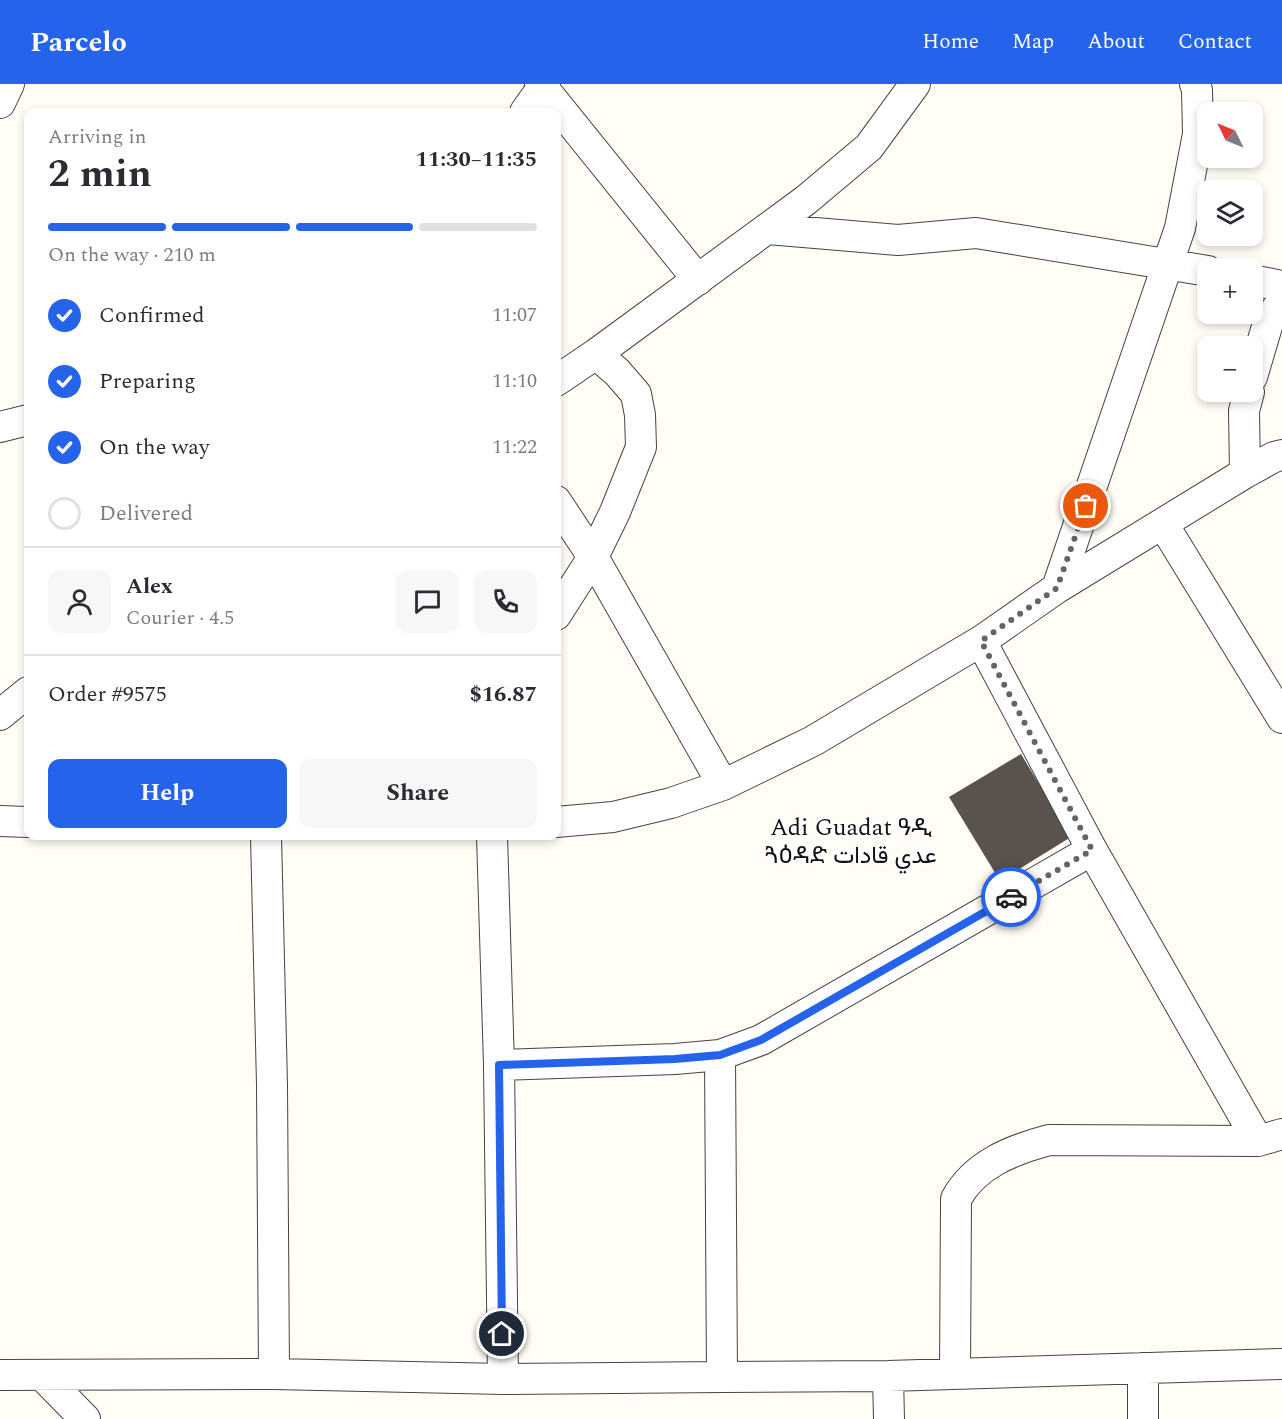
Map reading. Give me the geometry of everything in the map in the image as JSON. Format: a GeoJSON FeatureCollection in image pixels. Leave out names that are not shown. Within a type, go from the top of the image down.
{"type":"FeatureCollection","features":[{"type":"Feature","properties":{"kind":"street"},"geometry":{"type":"LineString","coordinates":[[0,103],[9,84]]}},
{"type":"Feature","properties":{"kind":"street"},"geometry":{"type":"LineString","coordinates":[[561,378],[806,200],[869,147],[915,84]]}},
{"type":"Feature","properties":{"kind":"street"},"geometry":{"type":"LineString","coordinates":[[1057,588],[1180,228],[1198,134],[1195,84]]}},
{"type":"Feature","properties":{"kind":"street"},"geometry":{"type":"LineString","coordinates":[[528,108],[542,85],[560,108]]}},
{"type":"Feature","properties":{"kind":"street"},"geometry":{"type":"LineString","coordinates":[[561,109],[698,280]]}},
{"type":"Feature","properties":{"kind":"street"},"geometry":{"type":"LineString","coordinates":[[768,229],[898,240],[976,233],[1197,269]]}},
{"type":"Feature","properties":{"kind":"street"},"geometry":{"type":"LineString","coordinates":[[1263,282],[1282,286]]}},
{"type":"Feature","properties":{"kind":"street"},"geometry":{"type":"LineString","coordinates":[[1263,339],[1268,322],[1282,300]]}},
{"type":"Feature","properties":{"kind":"street"},"geometry":{"type":"LineString","coordinates":[[561,607],[593,557],[615,512],[641,447],[640,416],[636,394],[617,372],[596,354]]}},
{"type":"Feature","properties":{"kind":"street"},"geometry":{"type":"LineString","coordinates":[[1245,473],[1244,411],[1246,402]]}},
{"type":"Feature","properties":{"kind":"street"},"geometry":{"type":"LineString","coordinates":[[0,427],[24,421]]}},
{"type":"Feature","properties":{"kind":"street"},"geometry":{"type":"LineString","coordinates":[[561,822],[613,817],[671,803],[723,785],[813,741],[981,641],[1057,588],[1245,473],[1282,455]]}},
{"type":"Feature","properties":{"kind":"street"},"geometry":{"type":"LineString","coordinates":[[561,509],[593,557],[723,785]]}},
{"type":"Feature","properties":{"kind":"street"},"geometry":{"type":"LineString","coordinates":[[1163,524],[1282,718]]}},
{"type":"Feature","properties":{"kind":"street"},"geometry":{"type":"LineString","coordinates":[[981,641],[1092,850],[1270,1138]]}},
{"type":"Feature","properties":{"kind":"street"},"geometry":{"type":"LineString","coordinates":[[0,715],[24,695]]}},
{"type":"Feature","properties":{"kind":"street"},"geometry":{"type":"LineString","coordinates":[[0,821],[24,822]]}},
{"type":"Feature","properties":{"kind":"street"},"geometry":{"type":"LineString","coordinates":[[266,840],[272,1085],[274,1374]]}},
{"type":"Feature","properties":{"kind":"street"},"geometry":{"type":"LineString","coordinates":[[492,840],[499,1065],[502,1379]]}},
{"type":"Feature","properties":{"kind":"street"},"geometry":{"type":"LineString","coordinates":[[499,1065],[675,1059],[720,1055],[761,1040],[1092,850]]}},
{"type":"Feature","properties":{"kind":"street"},"geometry":{"type":"LineString","coordinates":[[720,1055],[722,1377]]}},
{"type":"Feature","properties":{"kind":"street"},"geometry":{"type":"LineString","coordinates":[[955,1374],[956,1199],[963,1185],[987,1164],[1017,1148],[1049,1140],[1270,1138]]}},
{"type":"Feature","properties":{"kind":"street"},"geometry":{"type":"LineString","coordinates":[[0,1375],[274,1374],[502,1379],[888,1376],[1282,1364]]}},
{"type":"Feature","properties":{"kind":"street"},"geometry":{"type":"LineString","coordinates":[[1143,1368],[1143,1419]]}},
{"type":"Feature","properties":{"kind":"street"},"geometry":{"type":"LineString","coordinates":[[43,1376],[85,1419]]}},
{"type":"Feature","properties":{"kind":"street"},"geometry":{"type":"LineString","coordinates":[[888,1376],[889,1419]]}},
{"type":"Feature","properties":{"kind":"building"},"geometry":{"type":"Polygon","coordinates":[[[1021,754],[1071,837],[1000,881],[949,797],[1021,754]]]}},
{"type":"Feature","properties":{"kind":"way so far"},"geometry":{"type":"LineString","coordinates":[[1011,897],[1092,850],[981,641],[1057,588],[1086,506]]}},
{"type":"Feature","properties":{"kind":"district","name":"Adi Guadat ዓዲ ጓዕዳድ عدي قادات"},"geometry":{"type":"Point","coordinates":[851,841]}},
{"type":"Feature","properties":{"kind":"route"},"geometry":{"type":"LineString","coordinates":[[502,1334],[499,1065],[675,1059],[720,1055],[761,1040],[1011,897]]}}]}
